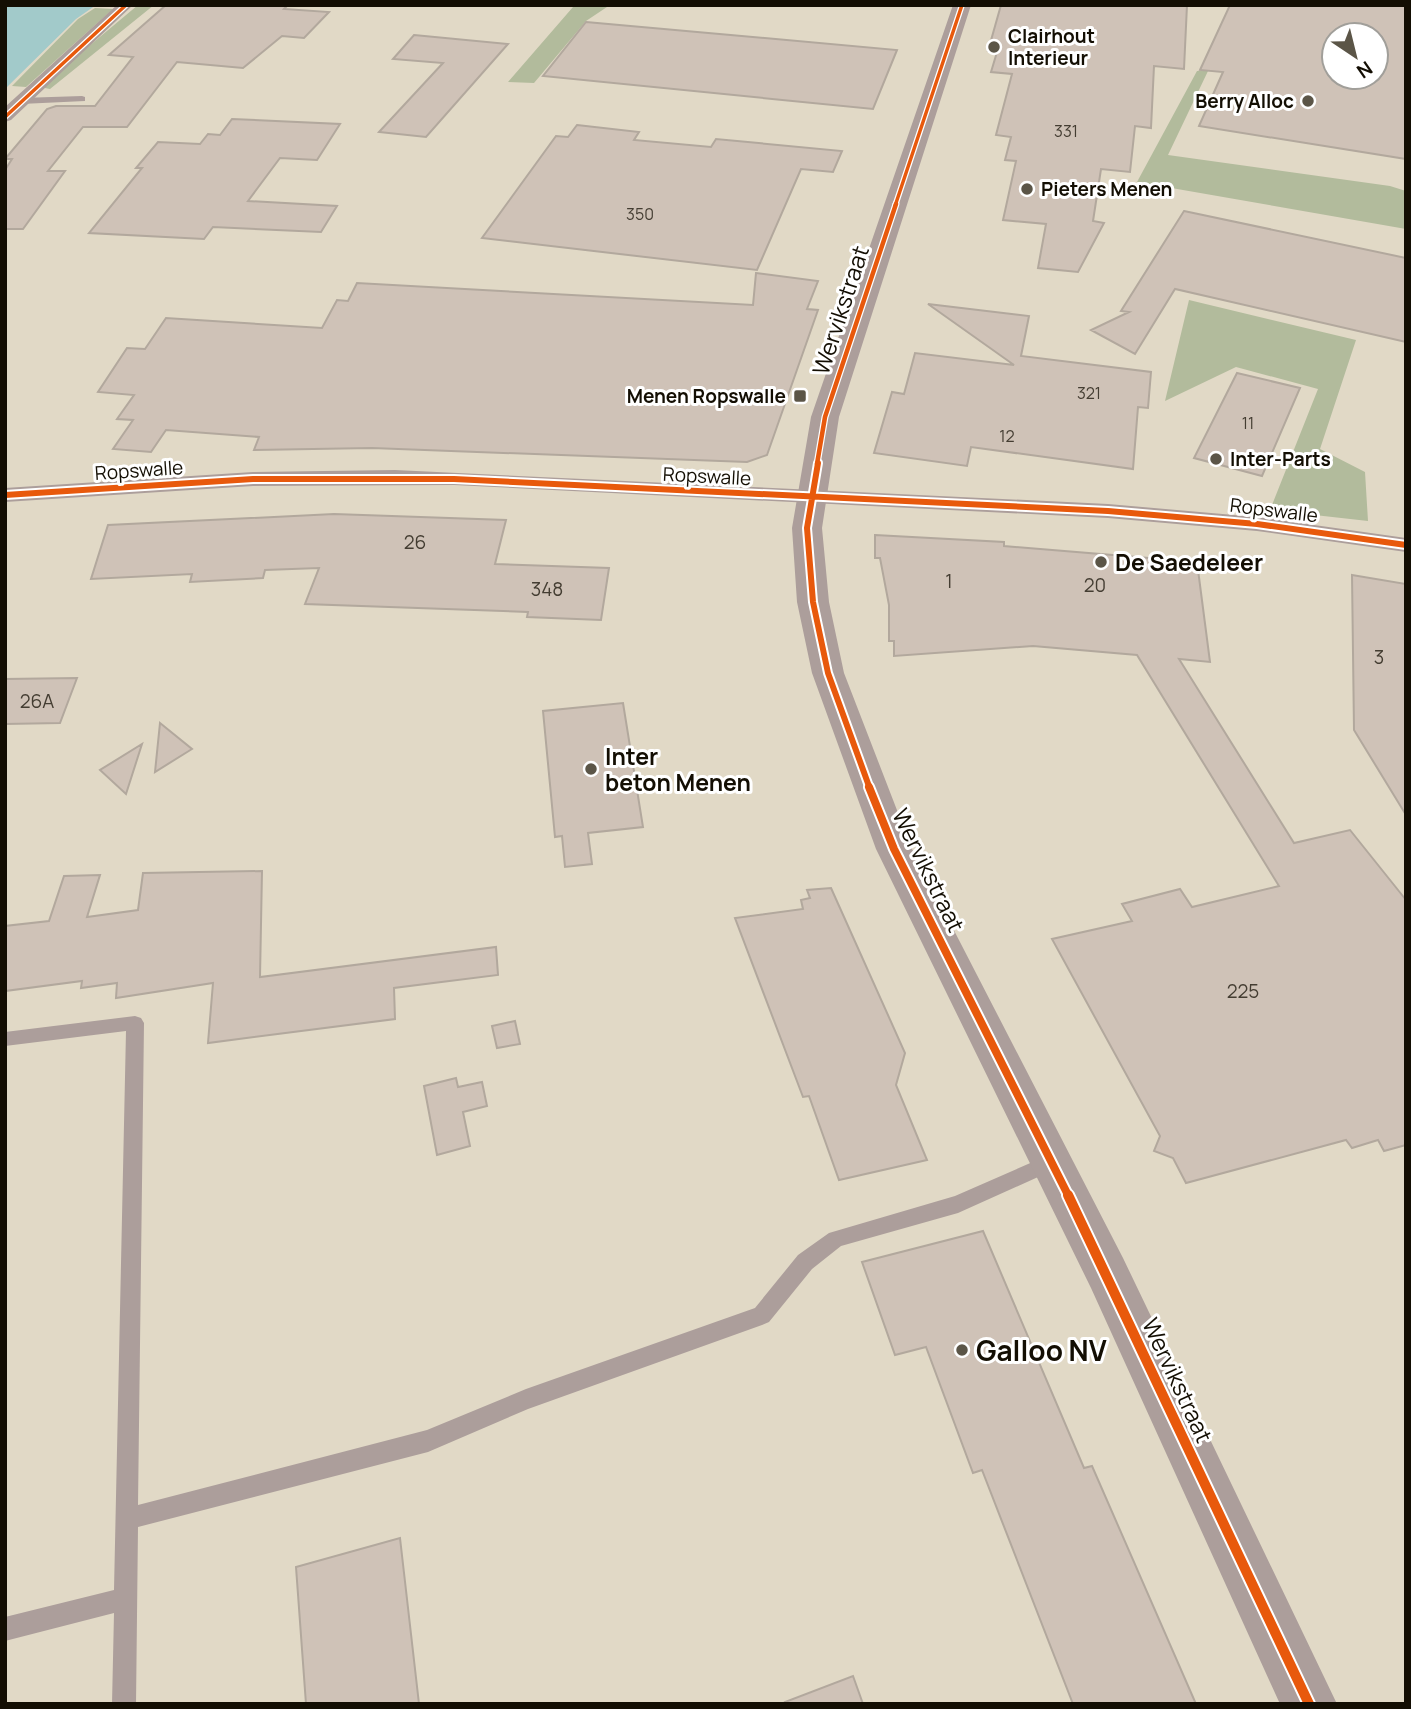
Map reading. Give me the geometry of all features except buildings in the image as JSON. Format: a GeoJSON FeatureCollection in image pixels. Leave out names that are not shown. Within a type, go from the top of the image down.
{"type":"FeatureCollection","features":[{"type":"Feature","properties":{"kind":"street"},"geometry":{"type":"LineString","coordinates":[[5,117],[126,5]]}},
{"type":"Feature","properties":{"kind":"street","name":"Wervikstraat"},"geometry":{"type":"LineString","coordinates":[[962,5],[825,418],[807,528],[813,602],[828,673],[854,749],[894,849],[1051,1162],[1309,1704]]}},
{"type":"Feature","properties":{"kind":"street","name":"Ropswalle"},"geometry":{"type":"LineString","coordinates":[[5,495],[242,478],[340,477],[992,502],[1168,513],[1406,545]]}},
{"type":"Feature","properties":{"kind":"lane"},"geometry":{"type":"LineString","coordinates":[[21,101],[82,99]]}},
{"type":"Feature","properties":{"kind":"lane"},"geometry":{"type":"LineString","coordinates":[[5,1039],[135,1023],[124,1704]]}},
{"type":"Feature","properties":{"kind":"lane"},"geometry":{"type":"LineString","coordinates":[[127,1519],[428,1441],[526,1399],[762,1315],[805,1262],[836,1239],[958,1204],[1051,1162]]}},
{"type":"Feature","properties":{"kind":"lane"},"geometry":{"type":"LineString","coordinates":[[5,1629],[126,1598]]}},
{"type":"Feature","properties":{"kind":"green space"},"geometry":{"type":"Polygon","coordinates":[[[138,5],[154,5],[50,89],[40,87],[138,5]]]}},
{"type":"Feature","properties":{"kind":"green space"},"geometry":{"type":"Polygon","coordinates":[[[610,5],[586,21],[534,83],[508,82],[573,7],[570,6],[610,5]]]}},
{"type":"Feature","properties":{"kind":"green space"},"geometry":{"type":"Polygon","coordinates":[[[95,8],[113,9],[26,87],[12,86],[78,19],[95,8]]]}},
{"type":"Feature","properties":{"kind":"green space"},"geometry":{"type":"Polygon","coordinates":[[[1197,71],[1208,71],[1168,155],[1390,186],[1406,191],[1406,229],[1137,182],[1197,71]]]}},
{"type":"Feature","properties":{"kind":"green space"},"geometry":{"type":"Polygon","coordinates":[[[1189,300],[1356,340],[1320,449],[1365,472],[1368,521],[1270,510],[1318,389],[1236,367],[1165,401],[1189,300]]]}},
{"type":"Feature","properties":{"kind":"water"},"geometry":{"type":"Polygon","coordinates":[[[5,5],[96,5],[76,19],[5,89],[5,5]]]}},
{"type":"Feature","properties":{"kind":"cycle path"},"geometry":{"type":"LineString","coordinates":[[5,117],[35,86],[126,5]]}},
{"type":"Feature","properties":{"kind":"cycle path"},"geometry":{"type":"LineString","coordinates":[[962,5],[825,417],[807,528],[813,602],[828,673],[854,749],[894,849],[1107,1273],[1309,1704]]}},
{"type":"Feature","properties":{"kind":"cycle path"},"geometry":{"type":"LineString","coordinates":[[5,495],[253,479],[454,479],[1108,511],[1257,524],[1406,545]]}},
{"type":"Feature","properties":{"kind":"place","name":"Clairhout Interieur"},"geometry":{"type":"Point","coordinates":[994,47]}},
{"type":"Feature","properties":{"kind":"place","name":"Berry Alloc"},"geometry":{"type":"Point","coordinates":[1308,101]}},
{"type":"Feature","properties":{"kind":"place","name":"Pieters Menen"},"geometry":{"type":"Point","coordinates":[1027,189]}},
{"type":"Feature","properties":{"kind":"place","name":"Menen Ropswalle"},"geometry":{"type":"Point","coordinates":[800,396]}},
{"type":"Feature","properties":{"kind":"place","name":"Inter-Parts"},"geometry":{"type":"Point","coordinates":[1216,459]}},
{"type":"Feature","properties":{"kind":"place","name":"De Saedeleer"},"geometry":{"type":"Point","coordinates":[1101,562]}},
{"type":"Feature","properties":{"kind":"place","name":"Inter beton Menen"},"geometry":{"type":"Point","coordinates":[591,769]}},
{"type":"Feature","properties":{"kind":"place","name":"Galloo NV"},"geometry":{"type":"Point","coordinates":[962,1350]}}]}
